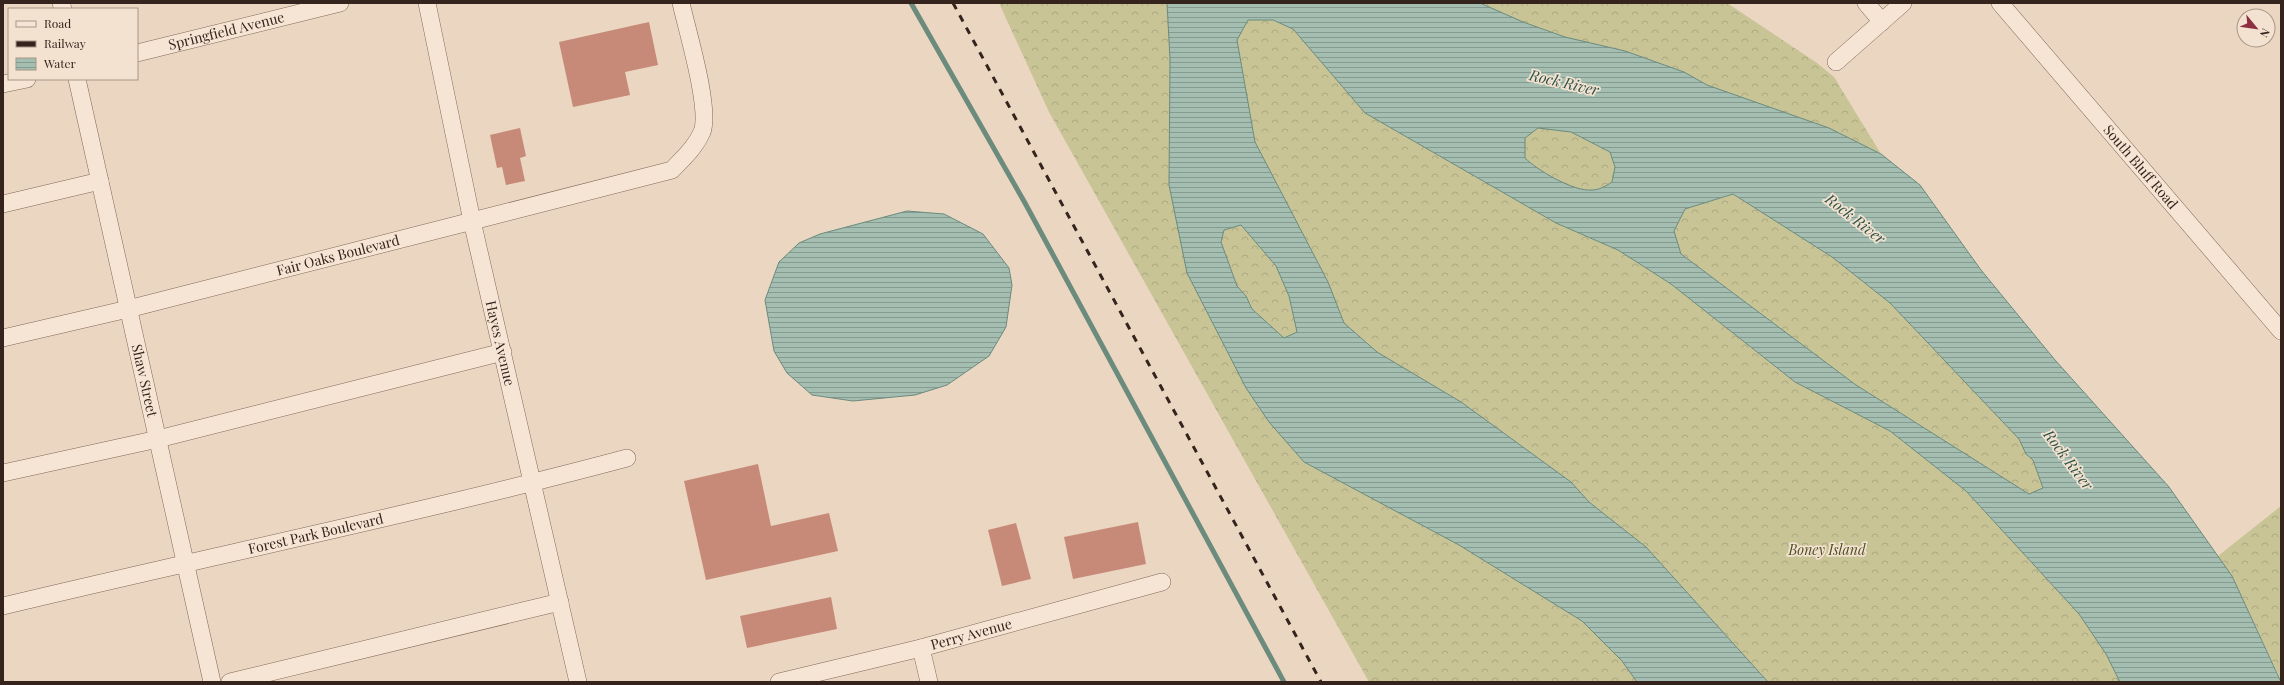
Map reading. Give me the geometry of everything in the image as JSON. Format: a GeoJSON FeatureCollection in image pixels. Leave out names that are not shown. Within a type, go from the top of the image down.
{"type":"FeatureCollection","features":[{"type":"Feature","properties":{"kind":"street","name":"Springfield Avenue"},"geometry":{"type":"LineString","coordinates":[[138,53],[340,3]]}},
{"type":"Feature","properties":{"kind":"street","name":"Hayes Avenue"},"geometry":{"type":"LineString","coordinates":[[427,3],[472,221],[578,682]]}},
{"type":"Feature","properties":{"kind":"street","name":"Fair Oaks Boulevard"},"geometry":{"type":"LineString","coordinates":[[3,338],[128,309],[672,170],[692,150],[703,131],[703,96],[681,3]]}},
{"type":"Feature","properties":{"kind":"street"},"geometry":{"type":"LineString","coordinates":[[1866,3],[1882,22]]}},
{"type":"Feature","properties":{"kind":"street"},"geometry":{"type":"LineString","coordinates":[[1836,62],[1903,3]]}},
{"type":"Feature","properties":{"kind":"street","name":"South Bluff Road"},"geometry":{"type":"LineString","coordinates":[[2000,3],[2281,331]]}},
{"type":"Feature","properties":{"kind":"street"},"geometry":{"type":"LineString","coordinates":[[3,84],[22,80]]}},
{"type":"Feature","properties":{"kind":"street","name":"Shaw Street"},"geometry":{"type":"LineString","coordinates":[[77,80],[212,682]]}},
{"type":"Feature","properties":{"kind":"street"},"geometry":{"type":"LineString","coordinates":[[3,204],[100,181]]}},
{"type":"Feature","properties":{"kind":"street"},"geometry":{"type":"LineString","coordinates":[[3,473],[158,439],[503,352]]}},
{"type":"Feature","properties":{"kind":"street","name":"Forest Park Boulevard"},"geometry":{"type":"LineString","coordinates":[[3,606],[186,562],[533,483],[627,458]]}},
{"type":"Feature","properties":{"kind":"street","name":"Perry Avenue"},"geometry":{"type":"LineString","coordinates":[[779,682],[921,648],[1162,582]]}},
{"type":"Feature","properties":{"kind":"street"},"geometry":{"type":"LineString","coordinates":[[230,682],[560,602]]}},
{"type":"Feature","properties":{"kind":"street"},"geometry":{"type":"LineString","coordinates":[[921,648],[929,682]]}},
{"type":"Feature","properties":{"kind":"green space"},"geometry":{"type":"Polygon","coordinates":[[[999,3],[1167,3],[1187,273],[1246,388],[1269,422],[1459,545],[1582,621],[1622,661],[1637,682],[1369,682],[1049,112],[999,3]]]}},
{"type":"Feature","properties":{"kind":"green space"},"geometry":{"type":"Polygon","coordinates":[[[1480,3],[1727,3],[1817,63],[1834,77],[1881,154],[1829,128],[1707,85],[1684,72],[1625,51],[1565,37],[1523,22],[1480,3]]]}},
{"type":"Feature","properties":{"kind":"green space","name":"Boney Island"},"geometry":{"type":"Polygon","coordinates":[[[1248,20],[1273,20],[1293,29],[1365,113],[1556,223],[1618,250],[1671,284],[1795,382],[1890,431],[1966,491],[2079,614],[2106,654],[2120,682],[1768,682],[1646,547],[1589,502],[1571,482],[1461,402],[1377,352],[1344,323],[1328,282],[1255,142],[1237,40],[1248,20]]]}},
{"type":"Feature","properties":{"kind":"green space"},"geometry":{"type":"Polygon","coordinates":[[[1538,128],[1571,132],[1611,152],[1615,167],[1612,183],[1602,188],[1592,190],[1575,188],[1531,164],[1525,159],[1525,138],[1538,128]]]}},
{"type":"Feature","properties":{"kind":"green space"},"geometry":{"type":"Polygon","coordinates":[[[1733,194],[1832,257],[1890,303],[2019,439],[2026,454],[2033,460],[2043,488],[2029,494],[1856,385],[1681,254],[1674,231],[1685,209],[1733,194]]]}},
{"type":"Feature","properties":{"kind":"green space"},"geometry":{"type":"Polygon","coordinates":[[[1241,225],[1276,266],[1289,296],[1297,332],[1284,338],[1252,309],[1246,296],[1237,286],[1221,242],[1223,230],[1241,225]]]}},
{"type":"Feature","properties":{"kind":"green space"},"geometry":{"type":"Polygon","coordinates":[[[2281,506],[2281,680],[2232,576],[2218,556],[2281,506]]]}},
{"type":"Feature","properties":{"kind":"water","name":"Rock River"},"geometry":{"type":"Polygon","coordinates":[[[1167,3],[1480,3],[1523,22],[1565,37],[1625,51],[1684,72],[1707,85],[1829,128],[1881,154],[1920,185],[1981,270],[2055,360],[2169,487],[2232,576],[2281,682],[2120,682],[2106,654],[2079,614],[1966,491],[1890,431],[1795,382],[1671,284],[1618,250],[1556,223],[1365,113],[1293,29],[1273,20],[1248,20],[1237,40],[1255,142],[1328,282],[1344,323],[1377,352],[1461,402],[1571,482],[1589,502],[1646,547],[1768,682],[1637,682],[1622,661],[1582,621],[1459,545],[1304,462],[1269,422],[1246,388],[1187,273],[1169,185],[1170,59],[1167,3]],[[1538,128],[1525,138],[1525,158],[1531,163],[1556,179],[1584,190],[1597,189],[1612,182],[1615,167],[1610,152],[1571,132],[1538,128]],[[1733,194],[1685,209],[1674,231],[1681,254],[1856,385],[2029,494],[2043,488],[2033,460],[2026,454],[2019,439],[1890,303],[1832,257],[1733,194]],[[1241,225],[1224,230],[1221,242],[1237,286],[1246,296],[1252,309],[1284,338],[1297,332],[1289,296],[1276,266],[1241,225]]]}},
{"type":"Feature","properties":{"kind":"water"},"geometry":{"type":"Polygon","coordinates":[[[907,211],[944,214],[983,234],[1009,268],[1012,285],[1006,327],[989,356],[947,385],[915,395],[853,401],[812,395],[787,373],[774,351],[765,300],[779,262],[799,243],[820,234],[907,211]]]}},
{"type":"Feature","properties":{"kind":"building"},"geometry":{"type":"Polygon","coordinates":[[[649,22],[658,65],[625,72],[630,95],[573,107],[559,42],[649,22]]]}},
{"type":"Feature","properties":{"kind":"building"},"geometry":{"type":"Polygon","coordinates":[[[520,128],[526,156],[520,158],[525,181],[506,185],[502,167],[497,168],[490,135],[520,128]]]}},
{"type":"Feature","properties":{"kind":"building"},"geometry":{"type":"Polygon","coordinates":[[[758,464],[771,526],[829,513],[838,551],[706,580],[684,481],[758,464]]]}},
{"type":"Feature","properties":{"kind":"building"},"geometry":{"type":"Polygon","coordinates":[[[1138,522],[1146,564],[1073,579],[1064,537],[1138,522]]]}},
{"type":"Feature","properties":{"kind":"building"},"geometry":{"type":"Polygon","coordinates":[[[1016,523],[1031,579],[1002,586],[988,530],[1016,523]]]}},
{"type":"Feature","properties":{"kind":"building"},"geometry":{"type":"Polygon","coordinates":[[[831,597],[837,629],[747,648],[740,616],[831,597]]]}},
{"type":"Feature","properties":{"kind":"waterway"},"geometry":{"type":"LineString","coordinates":[[911,3],[1025,203],[1284,682]]}},
{"type":"Feature","properties":{"kind":"railway"},"geometry":{"type":"LineString","coordinates":[[953,3],[1321,682]]}}]}
